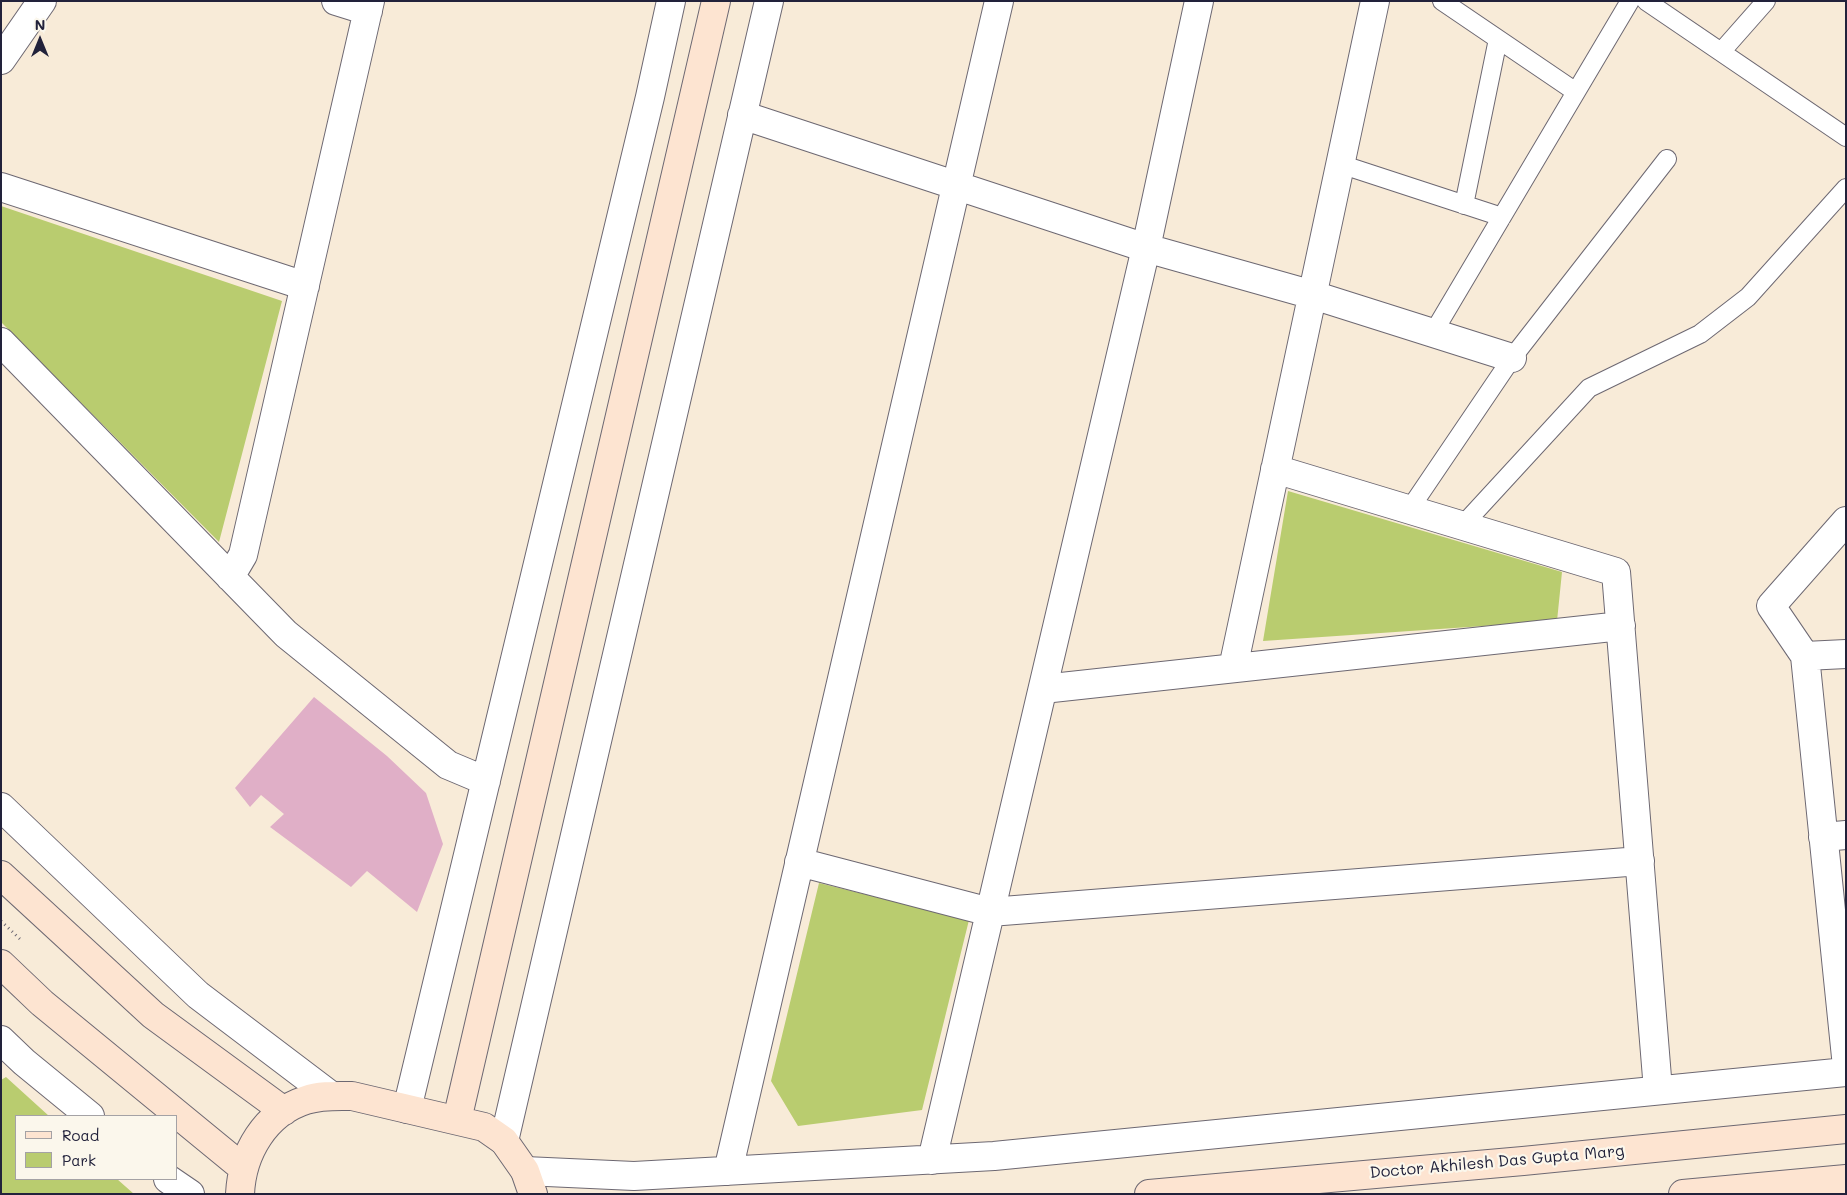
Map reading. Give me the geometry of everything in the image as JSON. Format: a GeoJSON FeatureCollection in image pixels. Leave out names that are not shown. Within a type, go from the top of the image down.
{"type":"FeatureCollection","features":[{"type":"Feature","properties":{"kind":"street"},"geometry":{"type":"LineString","coordinates":[[1,60],[42,1]]}},
{"type":"Feature","properties":{"kind":"street"},"geometry":{"type":"LineString","coordinates":[[230,577],[243,555],[369,6],[336,1]]}},
{"type":"Feature","properties":{"kind":"street"},"geometry":{"type":"LineString","coordinates":[[407,1109],[650,97],[671,1]]}},
{"type":"Feature","properties":{"kind":"street"},"geometry":{"type":"LineString","coordinates":[[457,1120],[716,1]]}},
{"type":"Feature","properties":{"kind":"street"},"geometry":{"type":"LineString","coordinates":[[504,1141],[769,1]]}},
{"type":"Feature","properties":{"kind":"street"},"geometry":{"type":"LineString","coordinates":[[728,1171],[999,1]]}},
{"type":"Feature","properties":{"kind":"street"},"geometry":{"type":"LineString","coordinates":[[932,1160],[1146,248],[1199,1]]}},
{"type":"Feature","properties":{"kind":"street"},"geometry":{"type":"LineString","coordinates":[[1233,668],[1375,1]]}},
{"type":"Feature","properties":{"kind":"street"},"geometry":{"type":"LineString","coordinates":[[742,115],[1146,248],[1313,295],[1512,358]]}},
{"type":"Feature","properties":{"kind":"street"},"geometry":{"type":"LineString","coordinates":[[1,187],[305,286]]}},
{"type":"Feature","properties":{"kind":"street"},"geometry":{"type":"LineString","coordinates":[[1,342],[286,634],[448,765],[486,781]]}},
{"type":"Feature","properties":{"kind":"street"},"geometry":{"type":"LineString","coordinates":[[1276,469],[1616,572],[1658,1090]]}},
{"type":"Feature","properties":{"kind":"street"},"geometry":{"type":"LineString","coordinates":[[1846,521],[1771,606],[1805,656],[1834,836],[1846,1057]]}},
{"type":"Feature","properties":{"kind":"street"},"geometry":{"type":"LineString","coordinates":[[1043,689],[1621,626]]}},
{"type":"Feature","properties":{"kind":"street"},"geometry":{"type":"LineString","coordinates":[[1805,656],[1846,654]]}},
{"type":"Feature","properties":{"kind":"street"},"geometry":{"type":"LineString","coordinates":[[1,807],[198,995],[330,1096]]}},
{"type":"Feature","properties":{"kind":"street"},"geometry":{"type":"LineString","coordinates":[[800,862],[990,912],[1640,861]]}},
{"type":"Feature","properties":{"kind":"street"},"geometry":{"type":"LineString","coordinates":[[1,874],[153,1015],[284,1111]]}},
{"type":"Feature","properties":{"kind":"street"},"geometry":{"type":"LineString","coordinates":[[1,964],[163,1115]]}},
{"type":"Feature","properties":{"kind":"street"},"geometry":{"type":"LineString","coordinates":[[6,1050],[89,1115]]}},
{"type":"Feature","properties":{"kind":"street"},"geometry":{"type":"LineString","coordinates":[[178,1129],[240,1187],[253,1144],[268,1124],[284,1111],[306,1100],[330,1096],[352,1096],[484,1127],[504,1141],[533,1187],[634,1176],[1004,1155],[1846,1072]]}},
{"type":"Feature","properties":{"kind":"street","name":"Doctor Akhilesh Das Gupta Marg"},"geometry":{"type":"LineString","coordinates":[[1149,1194],[1523,1161],[1846,1129]]}},
{"type":"Feature","properties":{"kind":"street"},"geometry":{"type":"LineString","coordinates":[[1683,1194],[1846,1179]]}},
{"type":"Feature","properties":{"kind":"street"},"geometry":{"type":"LineString","coordinates":[[169,1180],[190,1194]]}},
{"type":"Feature","properties":{"kind":"lane"},"geometry":{"type":"LineString","coordinates":[[1442,1],[1576,92]]}},
{"type":"Feature","properties":{"kind":"lane"},"geometry":{"type":"LineString","coordinates":[[1433,333],[1630,1]]}},
{"type":"Feature","properties":{"kind":"lane"},"geometry":{"type":"LineString","coordinates":[[1646,1],[1846,137]]}},
{"type":"Feature","properties":{"kind":"lane"},"geometry":{"type":"LineString","coordinates":[[1721,52],[1766,1]]}},
{"type":"Feature","properties":{"kind":"lane"},"geometry":{"type":"LineString","coordinates":[[1464,205],[1498,39]]}},
{"type":"Feature","properties":{"kind":"lane"},"geometry":{"type":"LineString","coordinates":[[1409,510],[1512,358],[1667,159]]}},
{"type":"Feature","properties":{"kind":"lane"},"geometry":{"type":"LineString","coordinates":[[1340,164],[1502,217]]}},
{"type":"Feature","properties":{"kind":"lane"},"geometry":{"type":"LineString","coordinates":[[1462,526],[1589,388],[1700,334],[1748,297],[1846,188]]}},
{"type":"Feature","properties":{"kind":"green space"},"geometry":{"type":"Polygon","coordinates":[[[1,206],[282,301],[219,542],[1,322],[1,206]]]}},
{"type":"Feature","properties":{"kind":"green space"},"geometry":{"type":"Polygon","coordinates":[[[1288,491],[1562,572],[1557,621],[1263,641],[1288,491]]]}},
{"type":"Feature","properties":{"kind":"green space"},"geometry":{"type":"Polygon","coordinates":[[[819,883],[969,920],[922,1110],[798,1126],[771,1081],[819,883]]]}},
{"type":"Feature","properties":{"kind":"green space"},"geometry":{"type":"Polygon","coordinates":[[[6,1077],[48,1115],[15,1115],[15,1180],[118,1180],[134,1194],[1,1194],[1,1080],[6,1077]]]}},
{"type":"Feature","properties":{"kind":"building"},"geometry":{"type":"Polygon","coordinates":[[[314,697],[387,756],[426,793],[443,844],[417,912],[367,871],[351,887],[270,827],[284,814],[261,795],[250,807],[235,788],[314,697]]]}}]}
